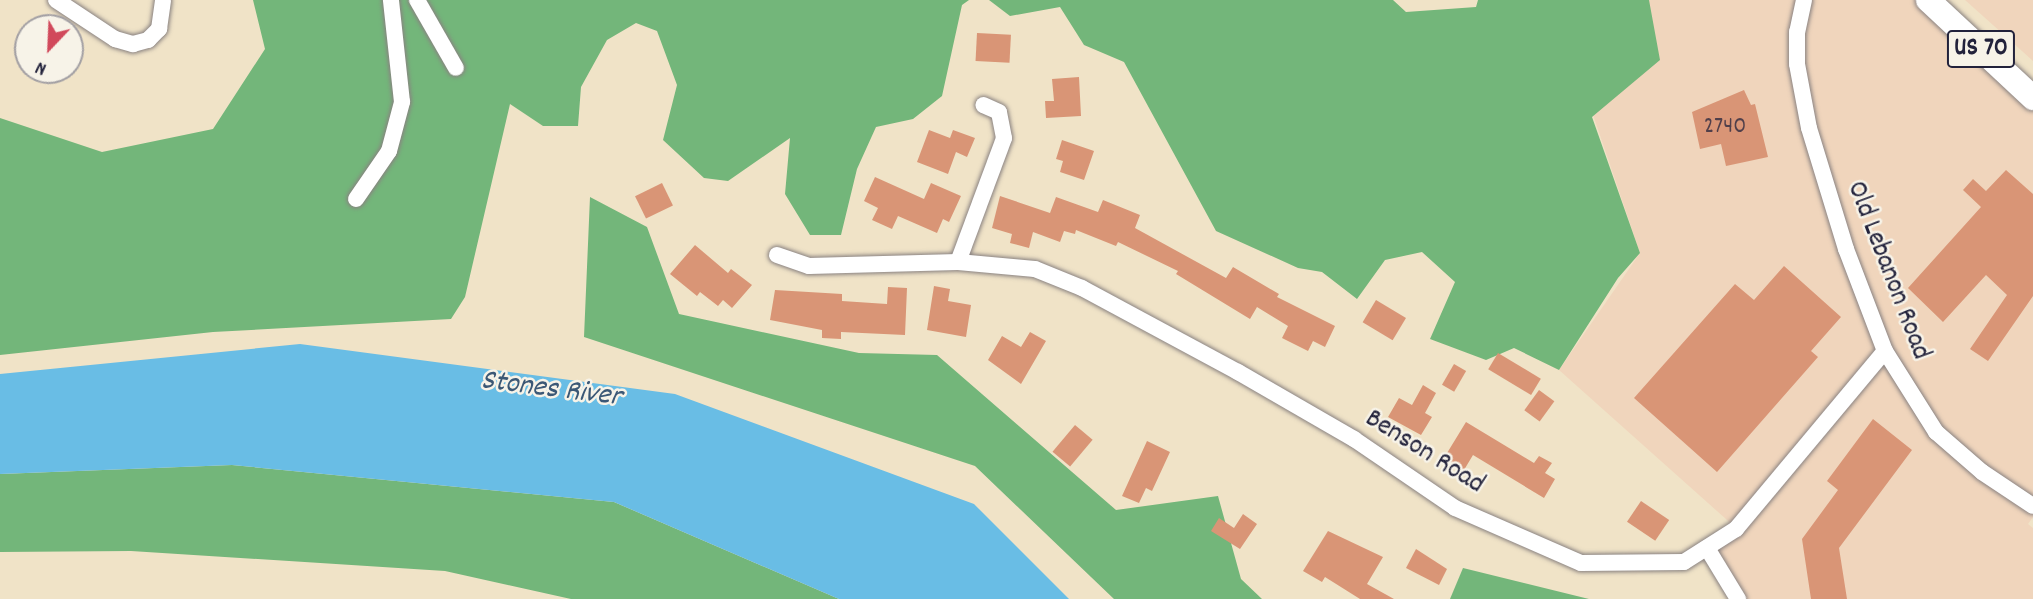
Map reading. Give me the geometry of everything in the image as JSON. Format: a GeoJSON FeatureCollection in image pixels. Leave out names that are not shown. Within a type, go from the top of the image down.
{"type":"FeatureCollection","features":[{"type":"Feature","properties":{"kind":"main road","name":"US 70"},"geometry":{"type":"LineString","coordinates":[[1928,0],[2033,97]]}},
{"type":"Feature","properties":{"kind":"street"},"geometry":{"type":"LineString","coordinates":[[56,0],[114,40],[133,44],[148,40],[159,29],[163,0]]}},
{"type":"Feature","properties":{"kind":"street"},"geometry":{"type":"LineString","coordinates":[[356,200],[389,151],[402,102],[391,0]]}},
{"type":"Feature","properties":{"kind":"street"},"geometry":{"type":"LineString","coordinates":[[417,0],[456,68]]}},
{"type":"Feature","properties":{"kind":"street","name":"Old Lebanon Road"},"geometry":{"type":"LineString","coordinates":[[1804,0],[1797,64],[1810,128],[1829,198],[1885,351],[1936,432],[1982,472],[2033,506]]}},
{"type":"Feature","properties":{"kind":"street"},"geometry":{"type":"LineString","coordinates":[[958,262],[1004,138],[999,113],[983,105]]}},
{"type":"Feature","properties":{"kind":"street","name":"Benson Road"},"geometry":{"type":"LineString","coordinates":[[777,255],[809,266],[958,262],[1035,269],[1082,288],[1354,439],[1455,508],[1581,563],[1684,562],[1736,529],[1760,505],[1885,351]]}},
{"type":"Feature","properties":{"kind":"street"},"geometry":{"type":"LineString","coordinates":[[1707,548],[1738,599]]}},
{"type":"Feature","properties":{"kind":"shaded area"},"geometry":{"type":"Polygon","coordinates":[[[1554,0],[1928,0],[2033,98],[2033,517],[2028,524],[2033,528],[2033,599],[1738,599],[1707,548],[1736,528],[1559,370],[1640,253],[1554,0]]]}},
{"type":"Feature","properties":{"kind":"shaded area"},"geometry":{"type":"Polygon","coordinates":[[[1965,0],[2033,0],[2033,61],[2012,42],[1965,0]]]}},
{"type":"Feature","properties":{"kind":"green space"},"geometry":{"type":"Polygon","coordinates":[[[253,0],[969,0],[962,5],[942,96],[913,119],[876,127],[857,169],[841,235],[810,235],[785,194],[790,138],[728,181],[704,178],[663,140],[677,85],[657,31],[636,23],[607,40],[581,87],[578,126],[543,126],[510,104],[465,297],[451,319],[213,332],[0,355],[0,118],[102,152],[213,129],[265,49],[253,0]]]}},
{"type":"Feature","properties":{"kind":"green space"},"geometry":{"type":"Polygon","coordinates":[[[989,0],[1393,0],[1406,12],[1476,7],[1478,0],[1649,0],[1660,60],[1592,117],[1640,253],[1618,278],[1559,370],[1514,348],[1486,360],[1430,339],[1455,282],[1422,252],[1385,260],[1357,299],[1322,272],[1298,268],[1216,231],[1124,62],[1084,45],[1060,7],[1010,16],[989,0]]]}},
{"type":"Feature","properties":{"kind":"green space"},"geometry":{"type":"Polygon","coordinates":[[[590,197],[647,227],[679,314],[859,353],[937,355],[1116,510],[1218,496],[1241,579],[1262,599],[1114,599],[975,466],[584,337],[590,197]]]}},
{"type":"Feature","properties":{"kind":"green space"},"geometry":{"type":"Polygon","coordinates":[[[232,465],[614,502],[839,599],[571,599],[445,571],[131,551],[0,552],[0,474],[232,465]]]}},
{"type":"Feature","properties":{"kind":"green space"},"geometry":{"type":"Polygon","coordinates":[[[1463,568],[1589,599],[1450,599],[1463,568]]]}},
{"type":"Feature","properties":{"kind":"water","name":"Stones River"},"geometry":{"type":"Polygon","coordinates":[[[300,344],[675,394],[974,504],[1069,599],[839,599],[614,502],[232,465],[0,474],[0,374],[300,344]]]}},
{"type":"Feature","properties":{"kind":"building"},"geometry":{"type":"Polygon","coordinates":[[[977,33],[1011,35],[1009,63],[976,61],[977,33]]]}},
{"type":"Feature","properties":{"kind":"building"},"geometry":{"type":"Polygon","coordinates":[[[1079,77],[1081,116],[1046,118],[1045,101],[1054,101],[1052,79],[1079,77]]]}},
{"type":"Feature","properties":{"kind":"building"},"geometry":{"type":"Polygon","coordinates":[[[1744,90],[1751,105],[1755,104],[1768,157],[1726,166],[1721,144],[1700,149],[1692,112],[1744,90]]]}},
{"type":"Feature","properties":{"kind":"building"},"geometry":{"type":"Polygon","coordinates":[[[929,130],[950,138],[953,130],[975,138],[967,157],[956,152],[948,174],[917,162],[929,130]]]}},
{"type":"Feature","properties":{"kind":"building"},"geometry":{"type":"Polygon","coordinates":[[[1062,140],[1094,151],[1084,180],[1060,172],[1063,161],[1056,159],[1062,140]]]}},
{"type":"Feature","properties":{"kind":"building"},"geometry":{"type":"Polygon","coordinates":[[[2006,170],[2033,194],[2033,296],[1988,361],[1970,349],[2007,295],[1986,275],[1943,322],[1908,288],[1981,207],[1963,190],[1973,179],[1986,191],[2006,170]]]}},
{"type":"Feature","properties":{"kind":"building"},"geometry":{"type":"Polygon","coordinates":[[[875,177],[924,199],[931,183],[961,196],[949,222],[943,219],[937,233],[898,216],[892,229],[872,220],[878,208],[864,201],[875,177]]]}},
{"type":"Feature","properties":{"kind":"building"},"geometry":{"type":"Polygon","coordinates":[[[662,183],[673,205],[646,219],[635,196],[662,183]]]}},
{"type":"Feature","properties":{"kind":"building"},"geometry":{"type":"Polygon","coordinates":[[[1000,196],[1050,213],[1056,197],[1098,212],[1103,200],[1140,215],[1135,228],[1226,278],[1233,267],[1279,294],[1277,297],[1335,326],[1325,347],[1313,341],[1308,351],[1282,338],[1288,326],[1257,307],[1250,319],[1176,274],[1178,271],[1118,242],[1116,246],[1076,230],[1075,234],[1064,231],[1060,242],[1033,232],[1029,248],[1010,243],[1012,234],[992,228],[1000,196]]]}},
{"type":"Feature","properties":{"kind":"building"},"geometry":{"type":"Polygon","coordinates":[[[695,245],[728,273],[731,269],[752,285],[732,308],[723,300],[718,306],[700,292],[697,296],[670,274],[695,245]]]}},
{"type":"Feature","properties":{"kind":"building"},"geometry":{"type":"Polygon","coordinates":[[[1784,266],[1841,317],[1811,351],[1818,357],[1717,472],[1634,398],[1735,284],[1754,300],[1784,266]]]}},
{"type":"Feature","properties":{"kind":"building"},"geometry":{"type":"Polygon","coordinates":[[[934,286],[950,289],[948,301],[971,305],[966,337],[927,330],[934,286]]]}},
{"type":"Feature","properties":{"kind":"building"},"geometry":{"type":"Polygon","coordinates":[[[888,287],[907,288],[905,335],[841,332],[841,339],[822,338],[822,330],[770,320],[775,290],[842,294],[842,301],[887,304],[888,287]]]}},
{"type":"Feature","properties":{"kind":"building"},"geometry":{"type":"Polygon","coordinates":[[[1376,300],[1406,318],[1393,340],[1363,322],[1376,300]]]}},
{"type":"Feature","properties":{"kind":"building"},"geometry":{"type":"Polygon","coordinates":[[[1030,332],[1046,341],[1021,384],[988,360],[1002,336],[1021,347],[1030,332]]]}},
{"type":"Feature","properties":{"kind":"building"},"geometry":{"type":"Polygon","coordinates":[[[1498,353],[1541,379],[1531,395],[1488,369],[1498,353]]]}},
{"type":"Feature","properties":{"kind":"building"},"geometry":{"type":"Polygon","coordinates":[[[1454,364],[1466,371],[1454,392],[1442,385],[1454,364]]]}},
{"type":"Feature","properties":{"kind":"building"},"geometry":{"type":"Polygon","coordinates":[[[1423,385],[1436,393],[1425,413],[1432,417],[1421,435],[1388,417],[1399,398],[1412,405],[1423,385]]]}},
{"type":"Feature","properties":{"kind":"building"},"geometry":{"type":"Polygon","coordinates":[[[1539,390],[1554,401],[1540,421],[1524,410],[1539,390]]]}},
{"type":"Feature","properties":{"kind":"building"},"geometry":{"type":"Polygon","coordinates":[[[1873,419],[1912,450],[1839,548],[1847,599],[1811,599],[1802,539],[1838,490],[1827,481],[1873,419]]]}},
{"type":"Feature","properties":{"kind":"building"},"geometry":{"type":"Polygon","coordinates":[[[1466,422],[1534,463],[1539,456],[1552,463],[1545,473],[1555,479],[1544,498],[1473,455],[1464,470],[1444,458],[1466,422]]]}},
{"type":"Feature","properties":{"kind":"building"},"geometry":{"type":"Polygon","coordinates":[[[1075,425],[1093,440],[1070,467],[1053,452],[1075,425]]]}},
{"type":"Feature","properties":{"kind":"building"},"geometry":{"type":"Polygon","coordinates":[[[1147,441],[1170,452],[1152,491],[1146,488],[1139,503],[1122,496],[1147,441]]]}},
{"type":"Feature","properties":{"kind":"building"},"geometry":{"type":"Polygon","coordinates":[[[1641,501],[1669,520],[1655,541],[1627,522],[1641,501]]]}},
{"type":"Feature","properties":{"kind":"building"},"geometry":{"type":"Polygon","coordinates":[[[1243,514],[1257,524],[1240,549],[1211,531],[1219,518],[1234,528],[1243,514]]]}},
{"type":"Feature","properties":{"kind":"building"},"geometry":{"type":"Polygon","coordinates":[[[1328,531],[1383,557],[1367,584],[1394,599],[1360,599],[1325,577],[1322,582],[1303,571],[1328,531]]]}},
{"type":"Feature","properties":{"kind":"building"},"geometry":{"type":"Polygon","coordinates":[[[1416,549],[1447,569],[1439,585],[1406,568],[1416,549]]]}}]}
